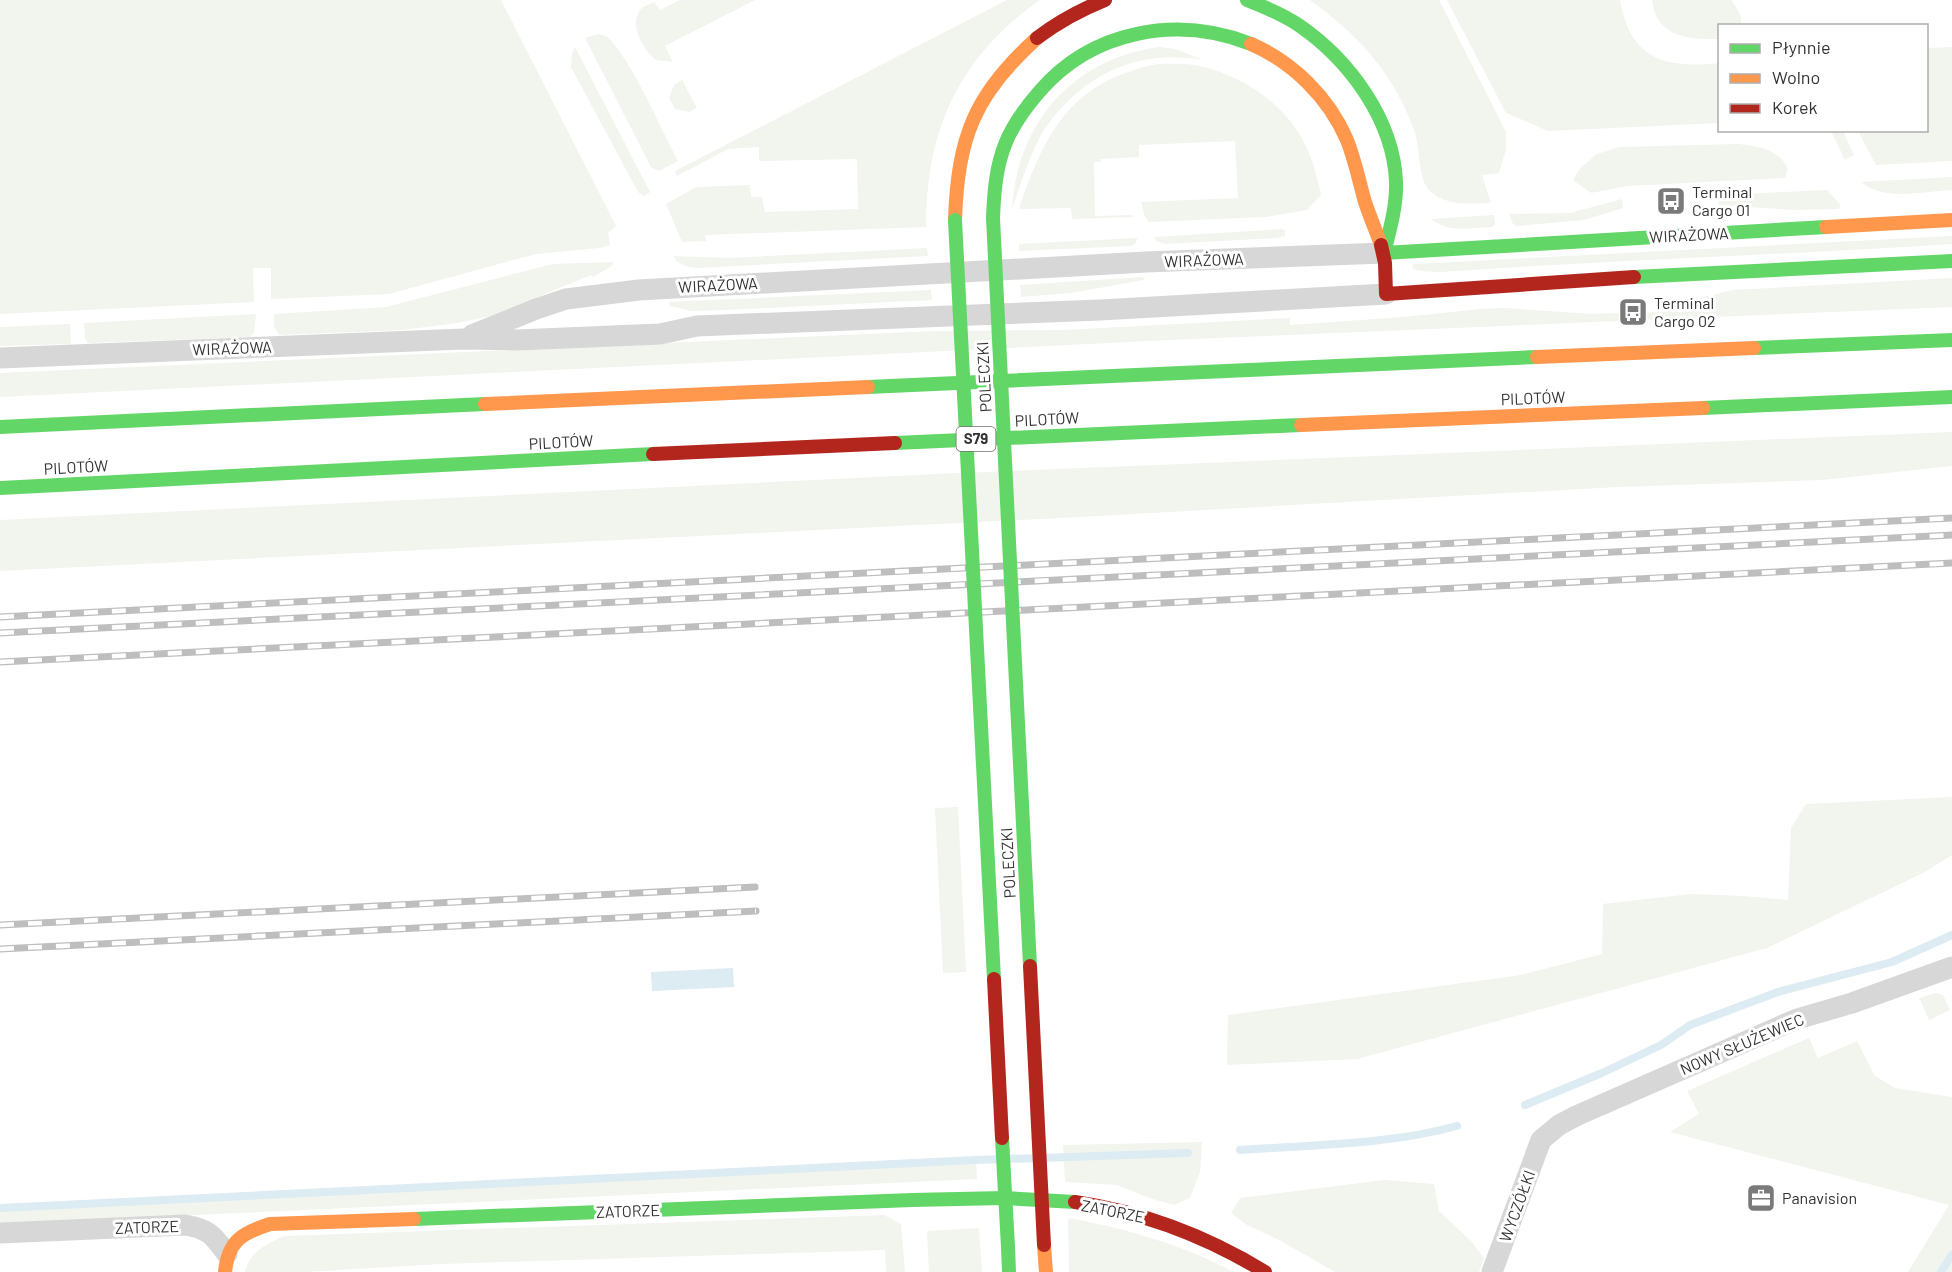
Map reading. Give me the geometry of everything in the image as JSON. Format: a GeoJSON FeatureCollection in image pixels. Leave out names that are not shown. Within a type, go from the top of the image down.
{"type":"FeatureCollection","features":[{"type":"Feature","properties":{"kind":"main road","name":"POLECZKI"},"geometry":{"type":"LineString","coordinates":[[1009,1272],[955,220],[956,184],[964,143],[974,117],[1002,71],[1041,34],[1087,6],[1105,0]]}},
{"type":"Feature","properties":{"kind":"main road","name":"POLECZKI"},"geometry":{"type":"LineString","coordinates":[[1247,0],[1266,6],[1307,30],[1350,69],[1381,122],[1395,172],[1394,217],[1384,254],[1386,294]]}},
{"type":"Feature","properties":{"kind":"main road","name":"POLECZKI"},"geometry":{"type":"LineString","coordinates":[[1046,1272],[993,218],[994,189],[1010,134],[1034,96],[1048,81],[1083,53],[1103,42],[1146,30],[1197,28],[1243,40],[1275,55],[1306,80],[1330,110],[1350,147],[1368,212],[1384,254]]}},
{"type":"Feature","properties":{"kind":"main road","name":"WIRAŻOWA"},"geometry":{"type":"LineString","coordinates":[[1384,254],[1952,220]]}},
{"type":"Feature","properties":{"kind":"main road","name":"WIRAŻOWA"},"geometry":{"type":"LineString","coordinates":[[1386,294],[1630,277],[1952,261]]}},
{"type":"Feature","properties":{"kind":"main road"},"geometry":{"type":"LineString","coordinates":[[0,428],[1139,374],[1952,340]]}},
{"type":"Feature","properties":{"kind":"main road","name":"PILOTÓW"},"geometry":{"type":"LineString","coordinates":[[0,488],[738,450],[1952,397]]}},
{"type":"Feature","properties":{"kind":"main road","name":"ZATORZE"},"geometry":{"type":"LineString","coordinates":[[226,1263],[246,1234],[270,1224],[912,1200],[1014,1199],[1093,1205],[1130,1213],[1211,1241],[1265,1272]]}},
{"type":"Feature","properties":{"kind":"street","name":"WIRAŻOWA"},"geometry":{"type":"LineString","coordinates":[[463,339],[566,299],[639,290],[1146,262],[1384,254]]}},
{"type":"Feature","properties":{"kind":"street","name":"WIRAŻOWA"},"geometry":{"type":"LineString","coordinates":[[0,358],[463,339],[517,340],[660,334],[697,326],[1100,310],[1386,294]]}},
{"type":"Feature","properties":{"kind":"street","name":"NOWY SŁUŻEWIEC"},"geometry":{"type":"LineString","coordinates":[[1541,1140],[1559,1125],[1576,1116],[1797,1019],[1852,1003],[1952,967]]}},
{"type":"Feature","properties":{"kind":"street","name":"WYCZÓŁKI"},"geometry":{"type":"LineString","coordinates":[[1492,1272],[1541,1140]]}},
{"type":"Feature","properties":{"kind":"street","name":"ZATORZE"},"geometry":{"type":"LineString","coordinates":[[0,1233],[185,1225],[200,1227],[212,1233],[226,1263]]}},
{"type":"Feature","properties":{"kind":"shaded area"},"geometry":{"type":"Polygon","coordinates":[[[0,0],[501,0],[616,226],[608,233],[610,245],[536,254],[389,294],[271,299],[271,268],[253,268],[254,302],[0,314],[0,0]]]}},
{"type":"Feature","properties":{"kind":"shaded area"},"geometry":{"type":"Polygon","coordinates":[[[680,0],[755,0],[665,46],[673,62],[656,60],[646,50],[639,36],[637,15],[642,8],[654,2],[660,10],[680,0]]]}},
{"type":"Feature","properties":{"kind":"shaded area"},"geometry":{"type":"Polygon","coordinates":[[[1007,0],[1040,0],[1012,22],[988,46],[968,71],[953,98],[932,158],[926,227],[705,235],[706,241],[682,242],[666,204],[696,187],[750,185],[751,197],[762,197],[765,212],[858,209],[857,159],[759,161],[759,147],[728,149],[677,176],[675,171],[1007,0]]]}},
{"type":"Feature","properties":{"kind":"shaded area"},"geometry":{"type":"Polygon","coordinates":[[[1310,0],[1439,0],[1506,132],[1506,149],[1499,173],[1482,175],[1491,203],[1451,202],[1430,191],[1423,179],[1414,130],[1396,90],[1359,42],[1310,0]]]}},
{"type":"Feature","properties":{"kind":"shaded area"},"geometry":{"type":"Polygon","coordinates":[[[1447,0],[1620,0],[1632,36],[1653,56],[1682,64],[1718,63],[1718,123],[1548,131],[1506,113],[1447,0]]]}},
{"type":"Feature","properties":{"kind":"shaded area"},"geometry":{"type":"Polygon","coordinates":[[[1652,0],[1731,0],[1740,15],[1741,24],[1718,24],[1718,39],[1696,39],[1667,29],[1655,12],[1652,0]]]}},
{"type":"Feature","properties":{"kind":"shaded area"},"geometry":{"type":"Polygon","coordinates":[[[598,34],[610,39],[631,70],[678,161],[659,171],[651,167],[585,38],[598,34]]]}},
{"type":"Feature","properties":{"kind":"shaded area"},"geometry":{"type":"Polygon","coordinates":[[[575,47],[650,192],[644,196],[638,192],[571,67],[575,47]]]}},
{"type":"Feature","properties":{"kind":"shaded area"},"geometry":{"type":"Polygon","coordinates":[[[1159,47],[1175,49],[1203,60],[1179,57],[1134,62],[1113,70],[1075,94],[1044,130],[1026,169],[1012,211],[1016,179],[1024,150],[1037,124],[1054,101],[1075,81],[1100,65],[1128,54],[1159,47]]]}},
{"type":"Feature","properties":{"kind":"shaded area"},"geometry":{"type":"Polygon","coordinates":[[[1952,47],[1952,161],[1876,165],[1859,132],[1928,132],[1928,48],[1952,47]]]}},
{"type":"Feature","properties":{"kind":"shaded area"},"geometry":{"type":"Polygon","coordinates":[[[1158,64],[1189,64],[1217,71],[1250,86],[1266,97],[1280,109],[1302,138],[1312,160],[1321,195],[1307,210],[1266,217],[1149,222],[1145,217],[1141,202],[1238,198],[1235,141],[1139,145],[1139,157],[1100,159],[1101,162],[1094,162],[1095,216],[1132,215],[1134,217],[1072,219],[1071,208],[1019,209],[1039,156],[1051,134],[1066,114],[1083,97],[1103,83],[1128,72],[1158,64]]]}},
{"type":"Feature","properties":{"kind":"shaded area"},"geometry":{"type":"Polygon","coordinates":[[[682,80],[697,108],[689,112],[675,109],[669,98],[674,85],[682,80]]]}},
{"type":"Feature","properties":{"kind":"shaded area"},"geometry":{"type":"Polygon","coordinates":[[[1831,132],[1843,132],[1854,155],[1845,160],[1831,132]]]}},
{"type":"Feature","properties":{"kind":"shaded area"},"geometry":{"type":"Polygon","coordinates":[[[1739,144],[1767,150],[1779,157],[1788,169],[1785,178],[1628,186],[1591,193],[1573,180],[1580,168],[1597,154],[1620,147],[1739,144]]]}},
{"type":"Feature","properties":{"kind":"shaded area"},"geometry":{"type":"Polygon","coordinates":[[[1952,177],[1952,190],[1905,194],[1881,192],[1861,182],[1952,177]]]}},
{"type":"Feature","properties":{"kind":"shaded area"},"geometry":{"type":"Polygon","coordinates":[[[1827,190],[1841,205],[1838,209],[1793,210],[1719,205],[1718,198],[1721,195],[1827,190]]]}},
{"type":"Feature","properties":{"kind":"shaded area"},"geometry":{"type":"Polygon","coordinates":[[[1622,199],[1623,208],[1584,220],[1517,226],[1513,224],[1509,214],[1570,213],[1622,199]]]}},
{"type":"Feature","properties":{"kind":"shaded area"},"geometry":{"type":"Polygon","coordinates":[[[1494,215],[1495,224],[1492,227],[1452,228],[1431,219],[1494,215]]]}},
{"type":"Feature","properties":{"kind":"shaded area"},"geometry":{"type":"Polygon","coordinates":[[[1282,229],[1285,231],[1285,236],[1278,238],[1165,244],[1156,241],[1154,237],[1282,229]]]}},
{"type":"Feature","properties":{"kind":"shaded area"},"geometry":{"type":"Polygon","coordinates":[[[1952,236],[1952,244],[1888,248],[1440,272],[1421,271],[1413,269],[1412,266],[1414,264],[1952,236]]]}},
{"type":"Feature","properties":{"kind":"shaded area"},"geometry":{"type":"Polygon","coordinates":[[[1137,238],[1136,243],[1131,246],[1019,251],[1019,244],[1137,238]]]}},
{"type":"Feature","properties":{"kind":"shaded area"},"geometry":{"type":"Polygon","coordinates":[[[927,248],[928,256],[697,268],[677,262],[674,256],[728,258],[927,248]]]}},
{"type":"Feature","properties":{"kind":"shaded area"},"geometry":{"type":"Polygon","coordinates":[[[613,262],[612,266],[593,277],[591,275],[491,316],[457,323],[403,330],[279,335],[274,326],[274,314],[386,307],[553,264],[613,262]]]}},
{"type":"Feature","properties":{"kind":"shaded area"},"geometry":{"type":"Polygon","coordinates":[[[1143,277],[1144,280],[1071,293],[1021,297],[1020,285],[1143,277]]]}},
{"type":"Feature","properties":{"kind":"shaded area"},"geometry":{"type":"Polygon","coordinates":[[[1952,278],[1952,307],[1170,340],[0,397],[0,373],[933,331],[1064,330],[1290,318],[1290,325],[1503,308],[1593,314],[1620,313],[1621,317],[1644,316],[1644,313],[1670,311],[1670,305],[1733,290],[1952,278]]]}},
{"type":"Feature","properties":{"kind":"shaded area"},"geometry":{"type":"Polygon","coordinates":[[[931,290],[932,300],[724,310],[691,311],[670,306],[669,302],[931,290]]]}},
{"type":"Feature","properties":{"kind":"shaded area"},"geometry":{"type":"Polygon","coordinates":[[[256,314],[254,333],[250,337],[88,343],[85,338],[84,323],[256,314]]]}},
{"type":"Feature","properties":{"kind":"shaded area"},"geometry":{"type":"Polygon","coordinates":[[[70,324],[71,344],[0,346],[0,327],[70,324]]]}},
{"type":"Feature","properties":{"kind":"shaded area"},"geometry":{"type":"Polygon","coordinates":[[[1952,432],[1952,466],[1822,480],[1618,487],[1079,517],[0,571],[0,520],[937,474],[1952,432]]]}},
{"type":"Feature","properties":{"kind":"shaded area"},"geometry":{"type":"Polygon","coordinates":[[[1952,797],[1952,855],[1925,872],[1767,948],[1357,1059],[1227,1065],[1228,1015],[1521,975],[1602,954],[1603,904],[1691,894],[1788,900],[1791,828],[1806,804],[1952,797]]]}},
{"type":"Feature","properties":{"kind":"shaded area"},"geometry":{"type":"Polygon","coordinates":[[[958,807],[966,972],[943,973],[935,808],[958,807]]]}},
{"type":"Feature","properties":{"kind":"shaded area"},"geometry":{"type":"Polygon","coordinates":[[[733,968],[734,987],[652,991],[651,972],[733,968]]]}},
{"type":"Feature","properties":{"kind":"shaded area"},"geometry":{"type":"Polygon","coordinates":[[[1936,993],[1943,995],[1950,1010],[1929,1020],[1919,998],[1936,993]]]}},
{"type":"Feature","properties":{"kind":"shaded area"},"geometry":{"type":"Polygon","coordinates":[[[1809,1038],[1818,1058],[1857,1041],[1875,1076],[1895,1088],[1952,1097],[1952,1272],[1908,1272],[1949,1205],[1670,1132],[1699,1114],[1687,1091],[1809,1038]]]}},
{"type":"Feature","properties":{"kind":"shaded area"},"geometry":{"type":"Polygon","coordinates":[[[1202,1142],[1200,1172],[1190,1198],[1174,1205],[1117,1185],[1065,1182],[1063,1145],[1202,1142]]]}},
{"type":"Feature","properties":{"kind":"shaded area"},"geometry":{"type":"Polygon","coordinates":[[[976,1157],[977,1179],[0,1224],[0,1205],[976,1157]]]}},
{"type":"Feature","properties":{"kind":"shaded area"},"geometry":{"type":"Polygon","coordinates":[[[1384,1180],[1434,1184],[1439,1211],[1471,1241],[1484,1258],[1479,1272],[1335,1272],[1281,1241],[1247,1225],[1231,1213],[1240,1198],[1384,1180]]]}},
{"type":"Feature","properties":{"kind":"shaded area"},"geometry":{"type":"Polygon","coordinates":[[[884,1215],[901,1224],[905,1272],[886,1272],[885,1250],[441,1264],[305,1272],[245,1272],[255,1253],[284,1236],[884,1215]]]}},
{"type":"Feature","properties":{"kind":"shaded area"},"geometry":{"type":"Polygon","coordinates":[[[1068,1218],[1112,1227],[1153,1239],[1194,1253],[1234,1272],[1069,1272],[1068,1218]]]}},
{"type":"Feature","properties":{"kind":"shaded area"},"geometry":{"type":"Polygon","coordinates":[[[979,1228],[982,1272],[929,1272],[927,1231],[979,1228]]]}},
{"type":"Feature","properties":{"kind":"waterway"},"geometry":{"type":"LineString","coordinates":[[1525,1105],[1602,1073],[1661,1045],[1690,1025],[1778,992],[1892,962],[1952,935]]}},
{"type":"Feature","properties":{"kind":"waterway"},"geometry":{"type":"LineString","coordinates":[[1240,1150],[1377,1141],[1457,1126]]}},
{"type":"Feature","properties":{"kind":"waterway"},"geometry":{"type":"LineString","coordinates":[[0,1208],[975,1160],[1188,1153]]}},
{"type":"Feature","properties":{"kind":"waterway"},"geometry":{"type":"LineString","coordinates":[[1941,1272],[1952,1255]]}},
{"type":"Feature","properties":{"kind":"railway"},"geometry":{"type":"LineString","coordinates":[[0,617],[1952,518]]}},
{"type":"Feature","properties":{"kind":"railway"},"geometry":{"type":"LineString","coordinates":[[0,633],[1952,535]]}},
{"type":"Feature","properties":{"kind":"railway"},"geometry":{"type":"LineString","coordinates":[[0,662],[1952,563]]}},
{"type":"Feature","properties":{"kind":"railway"},"geometry":{"type":"LineString","coordinates":[[0,925],[755,887]]}},
{"type":"Feature","properties":{"kind":"railway"},"geometry":{"type":"LineString","coordinates":[[0,949],[756,911]]}},
{"type":"Feature","properties":{"kind":"traffic: fast"},"geometry":{"type":"LineString","coordinates":[[1247,0],[1288,18],[1318,40],[1351,74],[1377,114],[1387,135],[1396,181],[1394,208],[1384,253]]}},
{"type":"Feature","properties":{"kind":"traffic: fast"},"geometry":{"type":"LineString","coordinates":[[993,218],[998,170],[1006,142],[1013,128],[1039,92],[1060,71],[1084,54],[1110,42],[1137,34],[1165,30],[1223,35],[1251,44]]}},
{"type":"Feature","properties":{"kind":"traffic: fast"},"geometry":{"type":"LineString","coordinates":[[993,218],[1030,966]]}},
{"type":"Feature","properties":{"kind":"traffic: fast"},"geometry":{"type":"LineString","coordinates":[[955,220],[994,979]]}},
{"type":"Feature","properties":{"kind":"traffic: fast"},"geometry":{"type":"LineString","coordinates":[[1384,253],[1826,227]]}},
{"type":"Feature","properties":{"kind":"traffic: fast"},"geometry":{"type":"LineString","coordinates":[[1634,277],[1952,261]]}},
{"type":"Feature","properties":{"kind":"traffic: fast"},"geometry":{"type":"LineString","coordinates":[[1754,348],[1952,340]]}},
{"type":"Feature","properties":{"kind":"traffic: fast"},"geometry":{"type":"LineString","coordinates":[[868,387],[1537,357]]}},
{"type":"Feature","properties":{"kind":"traffic: fast"},"geometry":{"type":"LineString","coordinates":[[1703,408],[1952,397]]}},
{"type":"Feature","properties":{"kind":"traffic: fast"},"geometry":{"type":"LineString","coordinates":[[0,427],[485,404]]}},
{"type":"Feature","properties":{"kind":"traffic: fast"},"geometry":{"type":"LineString","coordinates":[[895,443],[1301,425]]}},
{"type":"Feature","properties":{"kind":"traffic: fast"},"geometry":{"type":"LineString","coordinates":[[0,488],[653,454]]}},
{"type":"Feature","properties":{"kind":"traffic: fast"},"geometry":{"type":"LineString","coordinates":[[1002,1138],[1008,1247]]}},
{"type":"Feature","properties":{"kind":"traffic: fast"},"geometry":{"type":"LineString","coordinates":[[414,1219],[912,1200],[1004,1198],[1075,1202]]}},
{"type":"Feature","properties":{"kind":"traffic: fast"},"geometry":{"type":"LineString","coordinates":[[1008,1247],[1009,1272]]}},
{"type":"Feature","properties":{"kind":"traffic: slow"},"geometry":{"type":"LineString","coordinates":[[955,220],[960,165],[973,119],[998,79],[1037,38]]}},
{"type":"Feature","properties":{"kind":"traffic: slow"},"geometry":{"type":"LineString","coordinates":[[1251,44],[1295,71],[1320,96],[1330,110],[1347,140],[1365,202],[1381,245]]}},
{"type":"Feature","properties":{"kind":"traffic: slow"},"geometry":{"type":"LineString","coordinates":[[1826,227],[1952,220]]}},
{"type":"Feature","properties":{"kind":"traffic: slow"},"geometry":{"type":"LineString","coordinates":[[1537,357],[1754,348]]}},
{"type":"Feature","properties":{"kind":"traffic: slow"},"geometry":{"type":"LineString","coordinates":[[485,404],[868,387]]}},
{"type":"Feature","properties":{"kind":"traffic: slow"},"geometry":{"type":"LineString","coordinates":[[1301,425],[1703,408]]}},
{"type":"Feature","properties":{"kind":"traffic: slow"},"geometry":{"type":"LineString","coordinates":[[225,1272],[229,1253],[238,1240],[270,1224],[414,1219]]}},
{"type":"Feature","properties":{"kind":"traffic: slow"},"geometry":{"type":"LineString","coordinates":[[1044,1245],[1046,1272]]}},
{"type":"Feature","properties":{"kind":"traffic: jam"},"geometry":{"type":"LineString","coordinates":[[1037,38],[1070,17],[1105,0]]}},
{"type":"Feature","properties":{"kind":"traffic: jam"},"geometry":{"type":"LineString","coordinates":[[1381,245],[1385,263],[1386,294],[1634,277]]}},
{"type":"Feature","properties":{"kind":"traffic: jam"},"geometry":{"type":"LineString","coordinates":[[653,454],[895,443]]}},
{"type":"Feature","properties":{"kind":"traffic: jam"},"geometry":{"type":"LineString","coordinates":[[1030,966],[1044,1245]]}},
{"type":"Feature","properties":{"kind":"traffic: jam"},"geometry":{"type":"LineString","coordinates":[[994,979],[1002,1138]]}},
{"type":"Feature","properties":{"kind":"traffic: jam"},"geometry":{"type":"LineString","coordinates":[[1075,1202],[1125,1212],[1173,1227],[1220,1247],[1265,1272]]}},
{"type":"Feature","properties":{"kind":"place","name":"Terminal Cargo 01"},"geometry":{"type":"Point","coordinates":[1671,201]}},
{"type":"Feature","properties":{"kind":"place","name":"Terminal Cargo 02"},"geometry":{"type":"Point","coordinates":[1633,312]}},
{"type":"Feature","properties":{"kind":"place","name":"Panavision"},"geometry":{"type":"Point","coordinates":[1761,1198]}}]}
